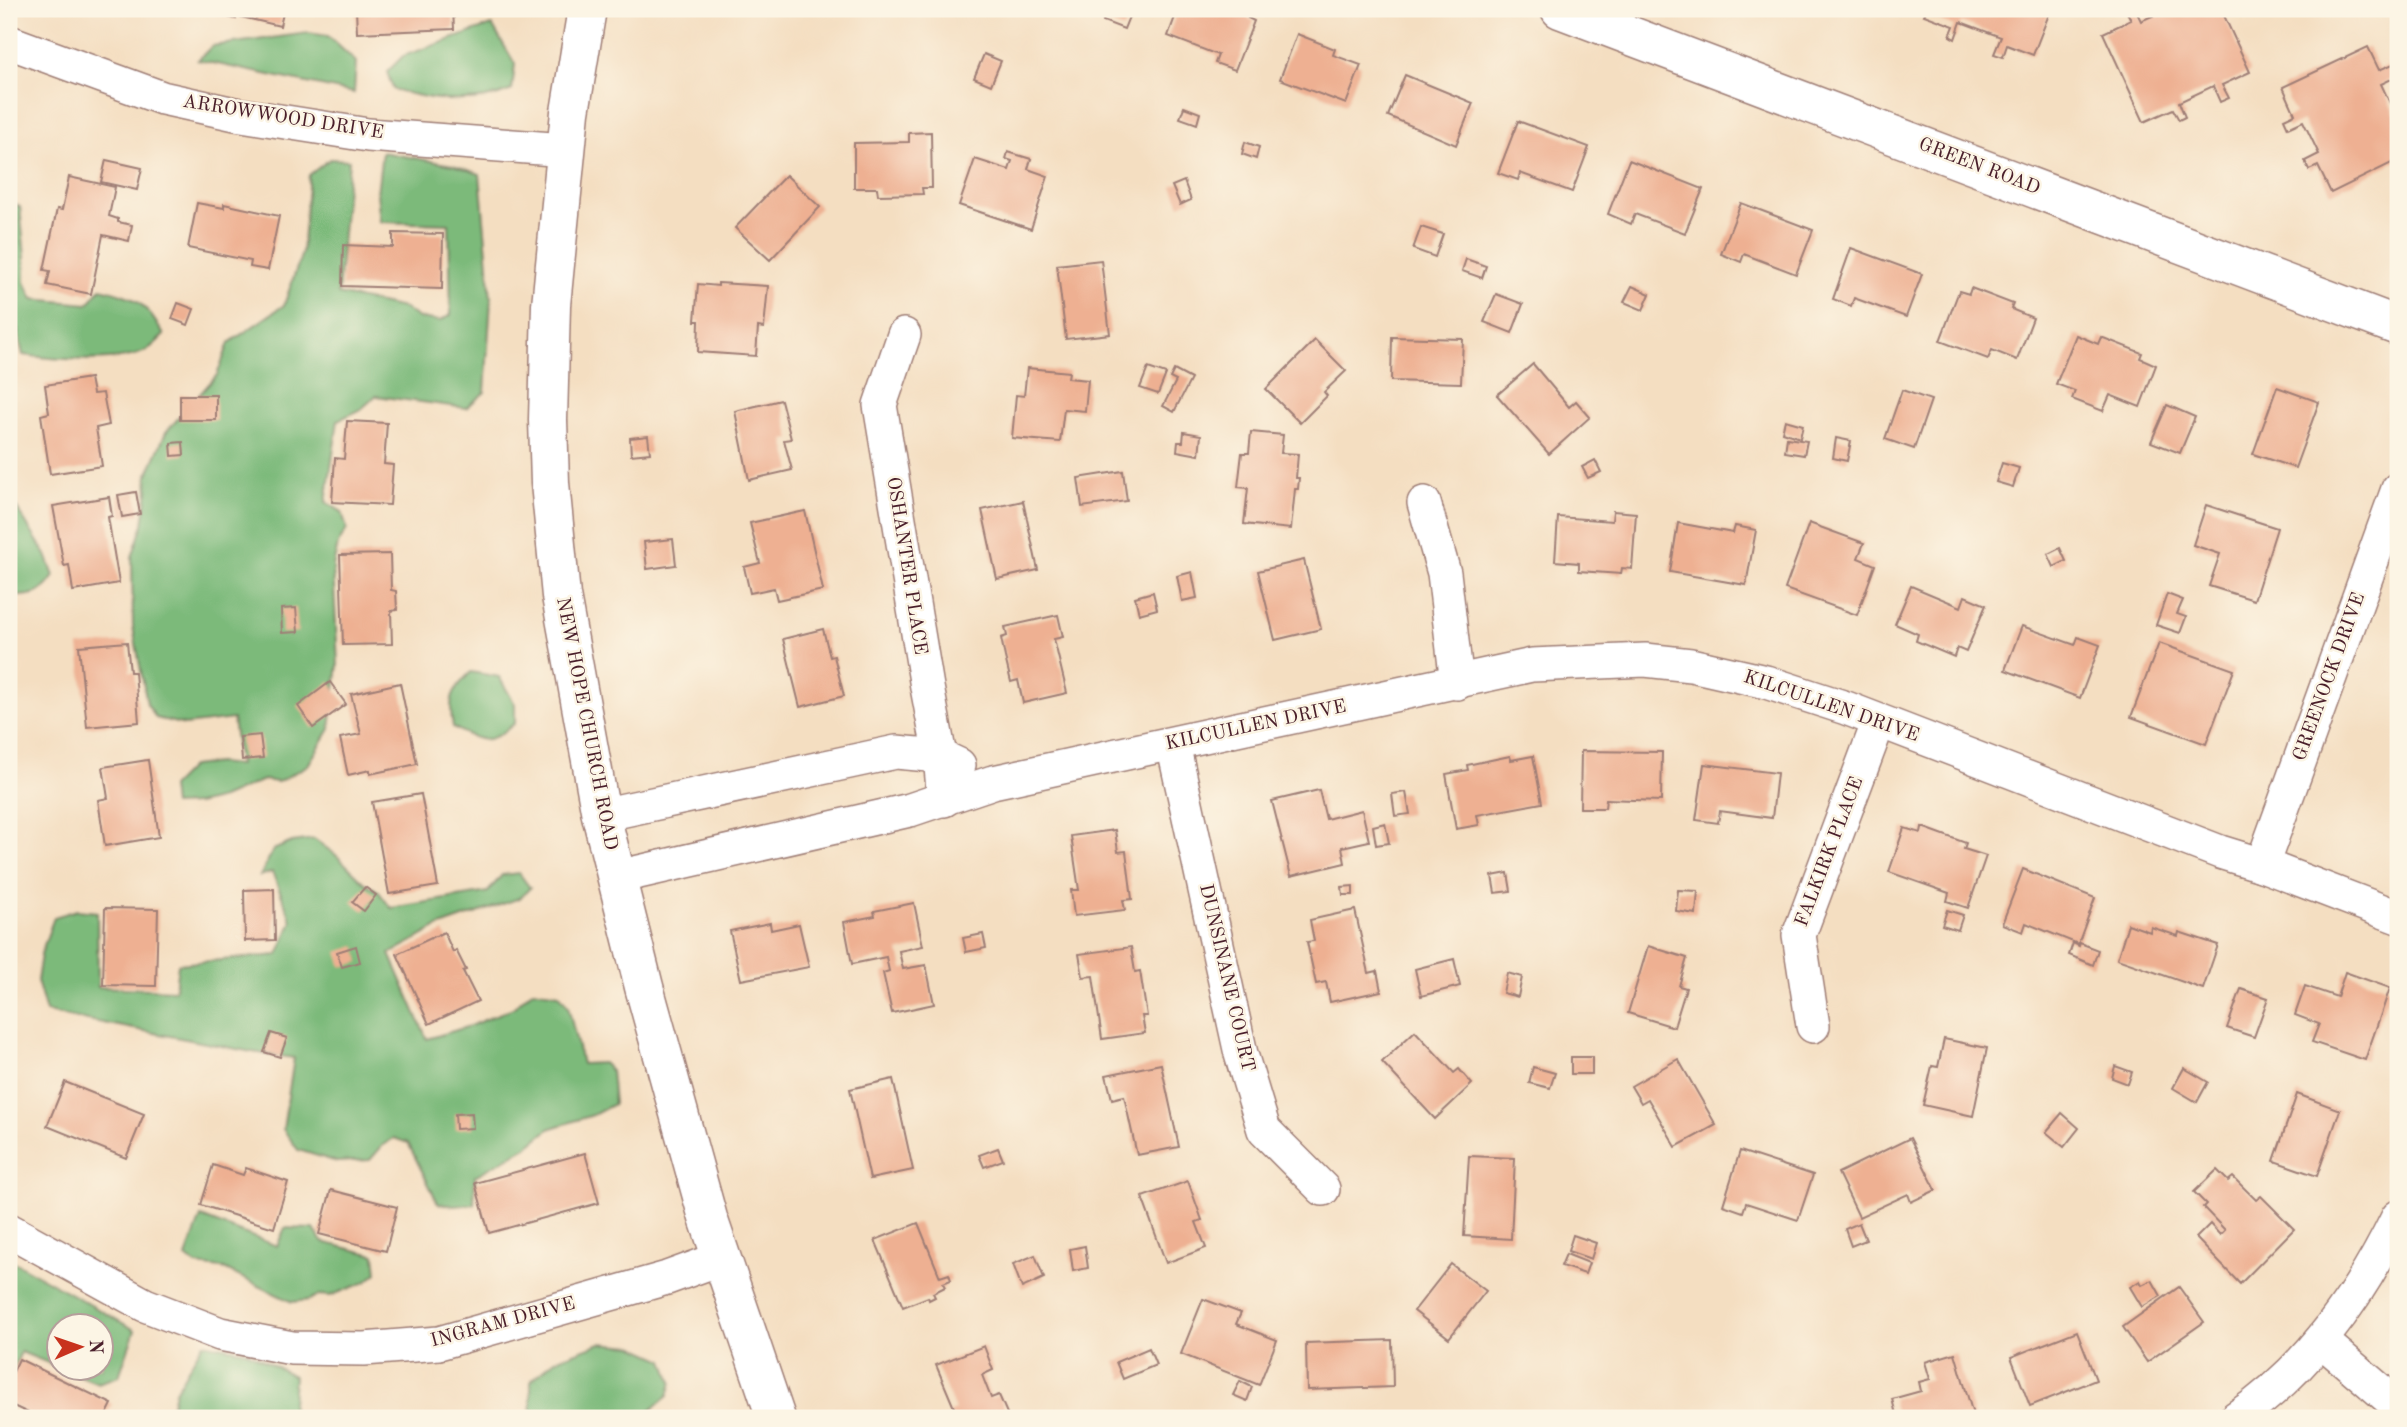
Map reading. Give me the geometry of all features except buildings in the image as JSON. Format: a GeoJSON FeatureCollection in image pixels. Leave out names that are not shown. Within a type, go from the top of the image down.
{"type":"FeatureCollection","features":[{"type":"Feature","properties":{"kind":"main road","name":"NEW HOPE CHURCH ROAD"},"geometry":{"type":"LineString","coordinates":[[587,9],[566,150],[551,304],[548,420],[561,596],[601,816],[657,1040],[722,1258],[776,1418]]}},
{"type":"Feature","properties":{"kind":"main road","name":"GREEN ROAD"},"geometry":{"type":"LineString","coordinates":[[1560,9],[2398,326]]}},
{"type":"Feature","properties":{"kind":"street","name":"ARROWWOOD DRIVE"},"geometry":{"type":"LineString","coordinates":[[9,42],[162,97],[235,114],[368,135],[566,150]]}},
{"type":"Feature","properties":{"kind":"street","name":"OSHANTER PLACE"},"geometry":{"type":"LineString","coordinates":[[904,335],[880,405],[926,687],[940,756],[944,800]]}},
{"type":"Feature","properties":{"kind":"street","name":"GREENOCK DRIVE"},"geometry":{"type":"LineString","coordinates":[[2262,865],[2398,489]]}},
{"type":"Feature","properties":{"kind":"street"},"geometry":{"type":"LineString","coordinates":[[1424,503],[1444,573],[1457,682]]}},
{"type":"Feature","properties":{"kind":"street","name":"KILCULLEN DRIVE"},"geometry":{"type":"LineString","coordinates":[[617,877],[910,810],[993,782],[1532,665],[1645,660],[1690,665],[1766,682],[1846,708],[2220,852],[2262,865],[2398,917]]}},
{"type":"Feature","properties":{"kind":"street","name":"FALKIRK PLACE"},"geometry":{"type":"LineString","coordinates":[[1813,1026],[1799,935],[1879,722]]}},
{"type":"Feature","properties":{"kind":"street","name":"DUNSINANE COURT"},"geometry":{"type":"LineString","coordinates":[[1173,744],[1241,1054],[1264,1130],[1323,1189]]}},
{"type":"Feature","properties":{"kind":"street"},"geometry":{"type":"LineString","coordinates":[[601,816],[897,752],[940,756],[993,782]]}},
{"type":"Feature","properties":{"kind":"street"},"geometry":{"type":"LineString","coordinates":[[2236,1418],[2288,1376],[2322,1341],[2360,1288],[2398,1217]]}},
{"type":"Feature","properties":{"kind":"street","name":"INGRAM DRIVE"},"geometry":{"type":"LineString","coordinates":[[9,1230],[145,1305],[220,1334],[292,1348],[364,1349],[439,1343],[667,1278],[722,1258]]}},
{"type":"Feature","properties":{"kind":"street"},"geometry":{"type":"LineString","coordinates":[[2322,1341],[2398,1406]]}},
{"type":"Feature","properties":{"kind":"green space"},"geometry":{"type":"Polygon","coordinates":[[[492,25],[515,64],[512,90],[483,98],[453,100],[393,89],[387,72],[403,56],[492,25]]]}},
{"type":"Feature","properties":{"kind":"green space"},"geometry":{"type":"Polygon","coordinates":[[[308,33],[328,36],[356,62],[354,93],[198,60],[212,46],[308,33]]]}},
{"type":"Feature","properties":{"kind":"green space"},"geometry":{"type":"Polygon","coordinates":[[[382,152],[453,165],[480,174],[491,299],[485,392],[466,408],[376,396],[360,410],[338,420],[326,502],[342,512],[347,529],[338,544],[333,566],[338,665],[330,729],[308,765],[278,782],[263,780],[222,798],[197,804],[173,805],[171,787],[192,766],[218,763],[239,765],[233,719],[185,725],[156,718],[147,704],[133,627],[132,557],[143,524],[148,491],[147,476],[166,432],[217,375],[229,343],[284,305],[302,253],[309,175],[330,159],[349,160],[338,294],[403,308],[419,318],[440,321],[451,315],[449,224],[380,222],[377,193],[382,152]]]}},
{"type":"Feature","properties":{"kind":"green space"},"geometry":{"type":"Polygon","coordinates":[[[9,202],[20,207],[25,282],[33,299],[88,304],[101,288],[114,291],[132,298],[145,308],[164,335],[147,350],[122,358],[69,359],[23,355],[14,315],[9,309],[9,202]]]}},
{"type":"Feature","properties":{"kind":"green space"},"geometry":{"type":"Polygon","coordinates":[[[9,496],[46,555],[54,576],[47,586],[29,595],[16,596],[9,585],[9,496]]]}},
{"type":"Feature","properties":{"kind":"green space"},"geometry":{"type":"Polygon","coordinates":[[[471,672],[499,677],[515,704],[515,723],[492,738],[479,739],[453,727],[451,702],[455,690],[471,672]]]}},
{"type":"Feature","properties":{"kind":"green space"},"geometry":{"type":"Polygon","coordinates":[[[314,839],[378,891],[391,908],[488,892],[502,875],[519,873],[530,888],[520,898],[438,927],[390,954],[427,1039],[470,1026],[513,1008],[533,990],[559,994],[568,1006],[582,1064],[603,1063],[611,1071],[614,1104],[593,1115],[549,1129],[528,1146],[475,1176],[474,1204],[454,1206],[438,1203],[408,1143],[394,1138],[383,1145],[370,1160],[337,1162],[298,1150],[283,1129],[294,1058],[46,1012],[37,981],[41,954],[54,917],[77,910],[97,912],[98,987],[175,990],[178,964],[278,955],[292,921],[272,872],[260,876],[273,850],[292,842],[314,839]]]}},
{"type":"Feature","properties":{"kind":"green space"},"geometry":{"type":"Polygon","coordinates":[[[201,1217],[277,1246],[285,1228],[314,1229],[322,1242],[375,1255],[377,1273],[366,1282],[330,1296],[319,1295],[309,1300],[292,1302],[222,1268],[196,1265],[186,1257],[201,1217]]]}},
{"type":"Feature","properties":{"kind":"green space"},"geometry":{"type":"Polygon","coordinates":[[[9,1259],[103,1312],[46,1312],[46,1362],[21,1352],[9,1378],[9,1259]]]}},
{"type":"Feature","properties":{"kind":"green space"},"geometry":{"type":"Polygon","coordinates":[[[116,1319],[135,1330],[119,1376],[116,1377],[116,1319]]]}},
{"type":"Feature","properties":{"kind":"green space"},"geometry":{"type":"Polygon","coordinates":[[[203,1343],[246,1351],[294,1376],[291,1418],[169,1418],[175,1391],[203,1343]]]}},
{"type":"Feature","properties":{"kind":"green space"},"geometry":{"type":"Polygon","coordinates":[[[600,1343],[633,1346],[664,1360],[672,1382],[668,1396],[644,1416],[615,1418],[579,1412],[564,1418],[531,1418],[531,1381],[555,1360],[600,1343]]]}}]}
